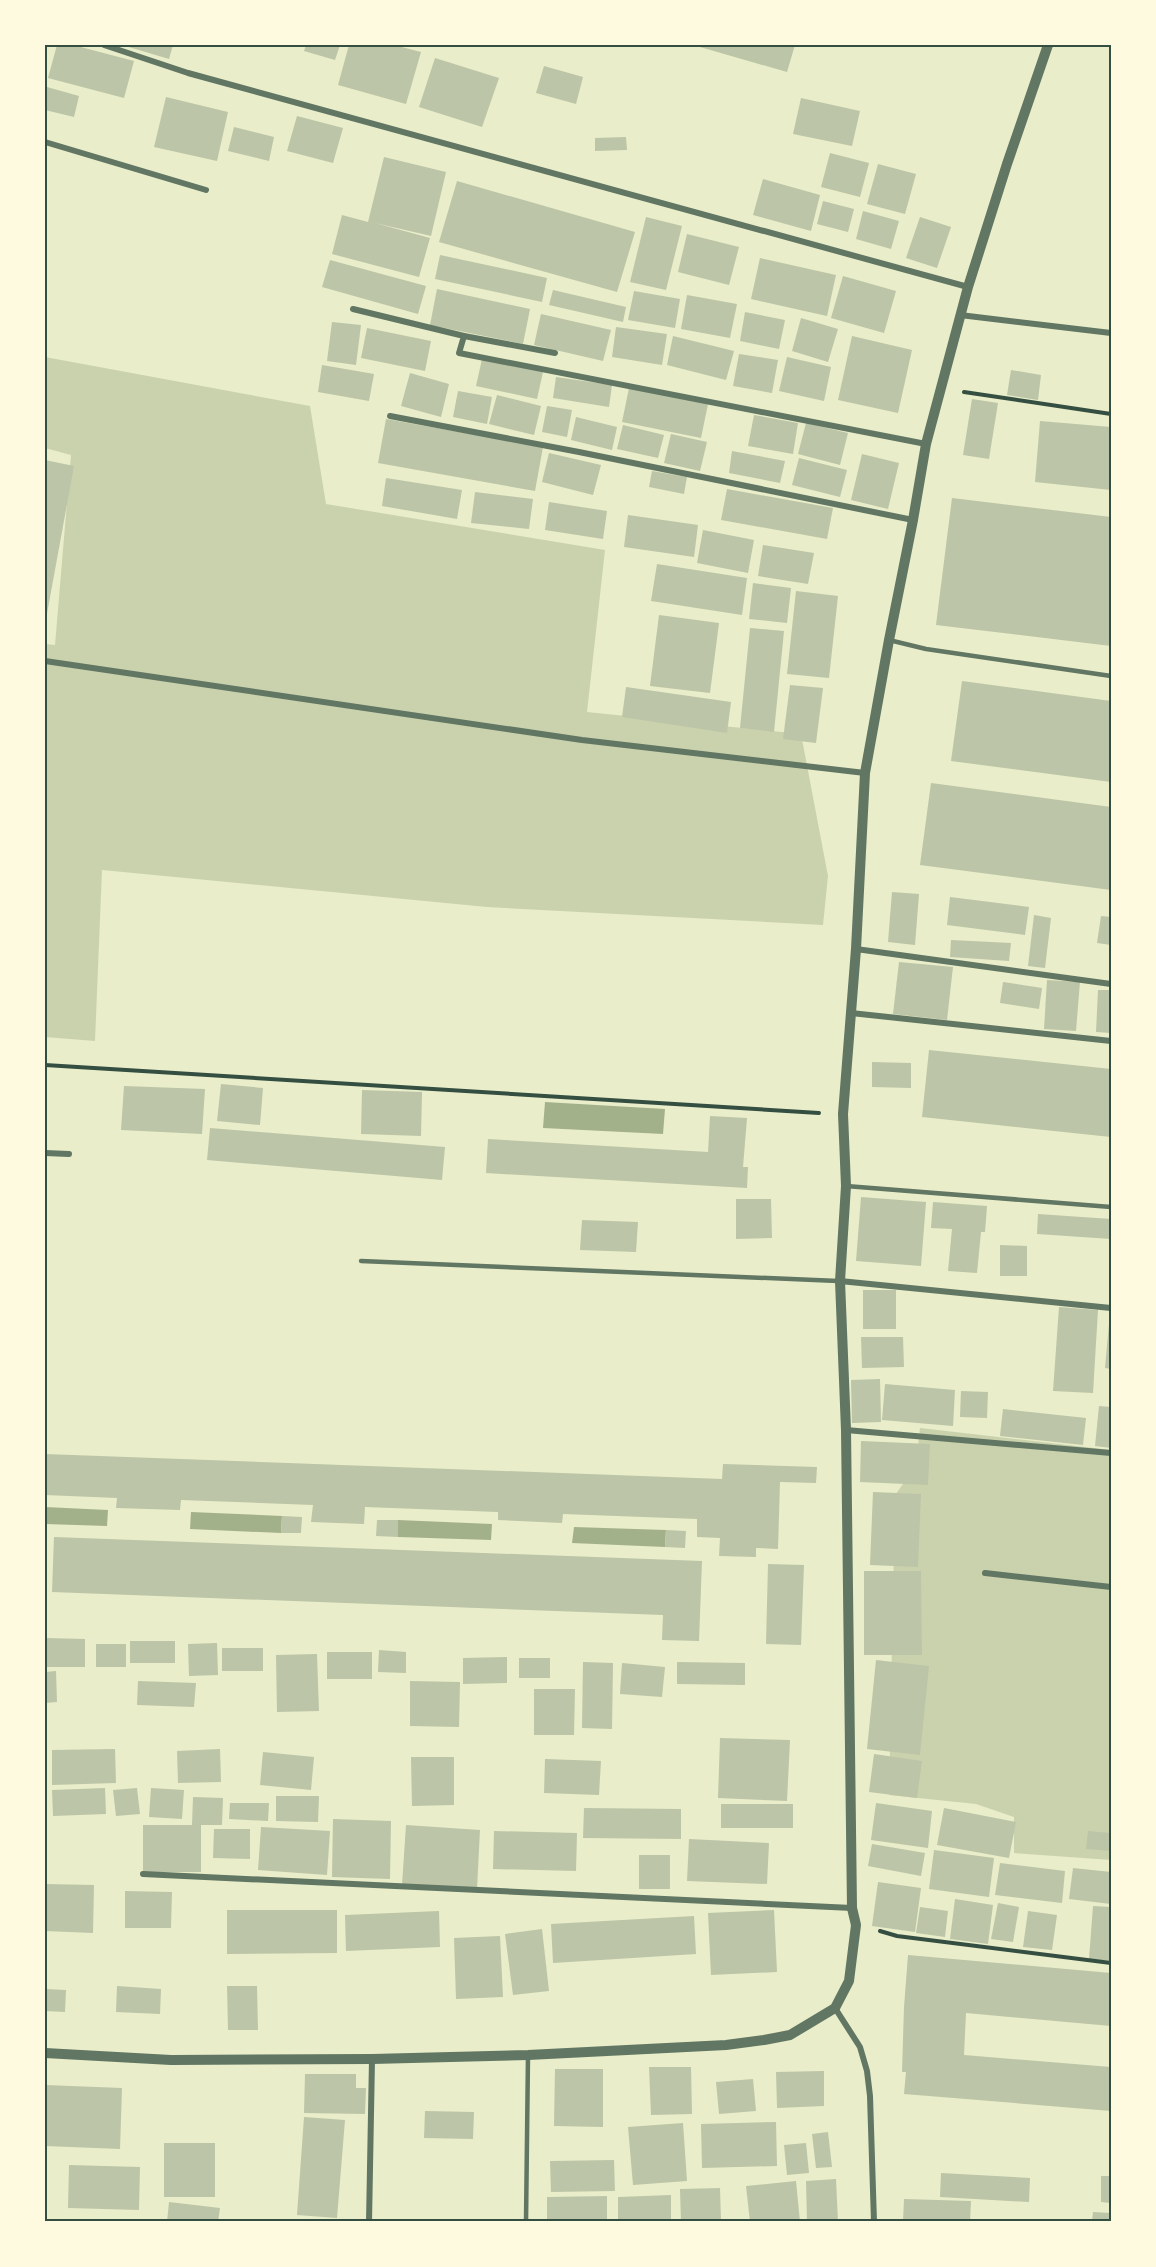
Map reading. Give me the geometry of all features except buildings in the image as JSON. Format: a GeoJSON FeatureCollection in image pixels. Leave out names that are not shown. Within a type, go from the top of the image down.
{"type":"FeatureCollection","features":[{"type":"Feature","properties":{"kind":"street"},"geometry":{"type":"LineString","coordinates":[[104,45],[188,73],[968,288]]}},
{"type":"Feature","properties":{"kind":"street"},"geometry":{"type":"LineString","coordinates":[[45,2053],[171,2060],[372,2059],[528,2055],[726,2044],[790,2035],[835,2008],[849,1981],[856,1925],[852,1908],[846,1430],[840,1281],[846,1186],[843,1114],[856,950],[865,772],[926,444],[968,288],[1048,45]]}},
{"type":"Feature","properties":{"kind":"street"},"geometry":{"type":"LineString","coordinates":[[45,142],[206,190]]}},
{"type":"Feature","properties":{"kind":"street"},"geometry":{"type":"LineString","coordinates":[[353,309],[464,336],[555,353]]}},
{"type":"Feature","properties":{"kind":"street"},"geometry":{"type":"LineString","coordinates":[[960,315],[1111,333]]}},
{"type":"Feature","properties":{"kind":"street"},"geometry":{"type":"LineString","coordinates":[[464,336],[459,353],[926,444]]}},
{"type":"Feature","properties":{"kind":"street"},"geometry":{"type":"LineString","coordinates":[[390,416],[591,454],[913,520]]}},
{"type":"Feature","properties":{"kind":"street"},"geometry":{"type":"LineString","coordinates":[[45,661],[582,740],[865,772]]}},
{"type":"Feature","properties":{"kind":"street"},"geometry":{"type":"LineString","coordinates":[[856,950],[1111,984]]}},
{"type":"Feature","properties":{"kind":"street"},"geometry":{"type":"LineString","coordinates":[[851,1012],[1111,1041]]}},
{"type":"Feature","properties":{"kind":"street"},"geometry":{"type":"LineString","coordinates":[[45,1153],[69,1154]]}},
{"type":"Feature","properties":{"kind":"street"},"geometry":{"type":"LineString","coordinates":[[840,1281],[1111,1308]]}},
{"type":"Feature","properties":{"kind":"street"},"geometry":{"type":"LineString","coordinates":[[846,1430],[1111,1453]]}},
{"type":"Feature","properties":{"kind":"street"},"geometry":{"type":"LineString","coordinates":[[986,1573],[1111,1587]]}},
{"type":"Feature","properties":{"kind":"street"},"geometry":{"type":"LineString","coordinates":[[143,1874],[852,1908]]}},
{"type":"Feature","properties":{"kind":"street"},"geometry":{"type":"LineString","coordinates":[[835,2008],[860,2047],[867,2071],[874,2222]]}},
{"type":"Feature","properties":{"kind":"street"},"geometry":{"type":"LineString","coordinates":[[369,2222],[372,2059]]}},
{"type":"Feature","properties":{"kind":"lane"},"geometry":{"type":"LineString","coordinates":[[889,640],[926,649],[1111,676]]}},
{"type":"Feature","properties":{"kind":"lane"},"geometry":{"type":"LineString","coordinates":[[846,1186],[1111,1207]]}},
{"type":"Feature","properties":{"kind":"lane"},"geometry":{"type":"LineString","coordinates":[[361,1261],[840,1281]]}},
{"type":"Feature","properties":{"kind":"lane"},"geometry":{"type":"LineString","coordinates":[[526,2222],[528,2055]]}},
{"type":"Feature","properties":{"kind":"path"},"geometry":{"type":"LineString","coordinates":[[940,389],[1111,414]]}},
{"type":"Feature","properties":{"kind":"path"},"geometry":{"type":"LineString","coordinates":[[45,1065],[843,1114]]}},
{"type":"Feature","properties":{"kind":"path"},"geometry":{"type":"LineString","coordinates":[[856,1925],[897,1936],[1111,1963]]}},
{"type":"Feature","properties":{"kind":"shaded area"},"geometry":{"type":"Polygon","coordinates":[[[45,357],[310,406],[326,504],[605,550],[587,712],[801,734],[828,876],[823,925],[487,907],[102,870],[95,1041],[45,1037],[45,644],[55,645],[71,455],[45,448],[45,357]]]}},
{"type":"Feature","properties":{"kind":"shaded area"},"geometry":{"type":"Polygon","coordinates":[[[545,1102],[665,1109],[663,1134],[543,1128],[545,1102]]]}},
{"type":"Feature","properties":{"kind":"shaded area"},"geometry":{"type":"Polygon","coordinates":[[[920,1428],[1111,1450],[1111,1860],[1014,1853],[1014,1817],[976,1804],[889,1795],[895,1495],[916,1466],[920,1428]]]}},
{"type":"Feature","properties":{"kind":"shaded area"},"geometry":{"type":"Polygon","coordinates":[[[45,1507],[108,1510],[107,1526],[45,1524],[45,1507]]]}},
{"type":"Feature","properties":{"kind":"shaded area"},"geometry":{"type":"Polygon","coordinates":[[[191,1512],[282,1516],[281,1533],[190,1529],[191,1512]]]}},
{"type":"Feature","properties":{"kind":"shaded area"},"geometry":{"type":"Polygon","coordinates":[[[398,1520],[492,1524],[491,1540],[398,1537],[398,1520]]]}},
{"type":"Feature","properties":{"kind":"shaded area"},"geometry":{"type":"Polygon","coordinates":[[[574,1527],[666,1530],[665,1547],[572,1543],[574,1527]]]}}]}
